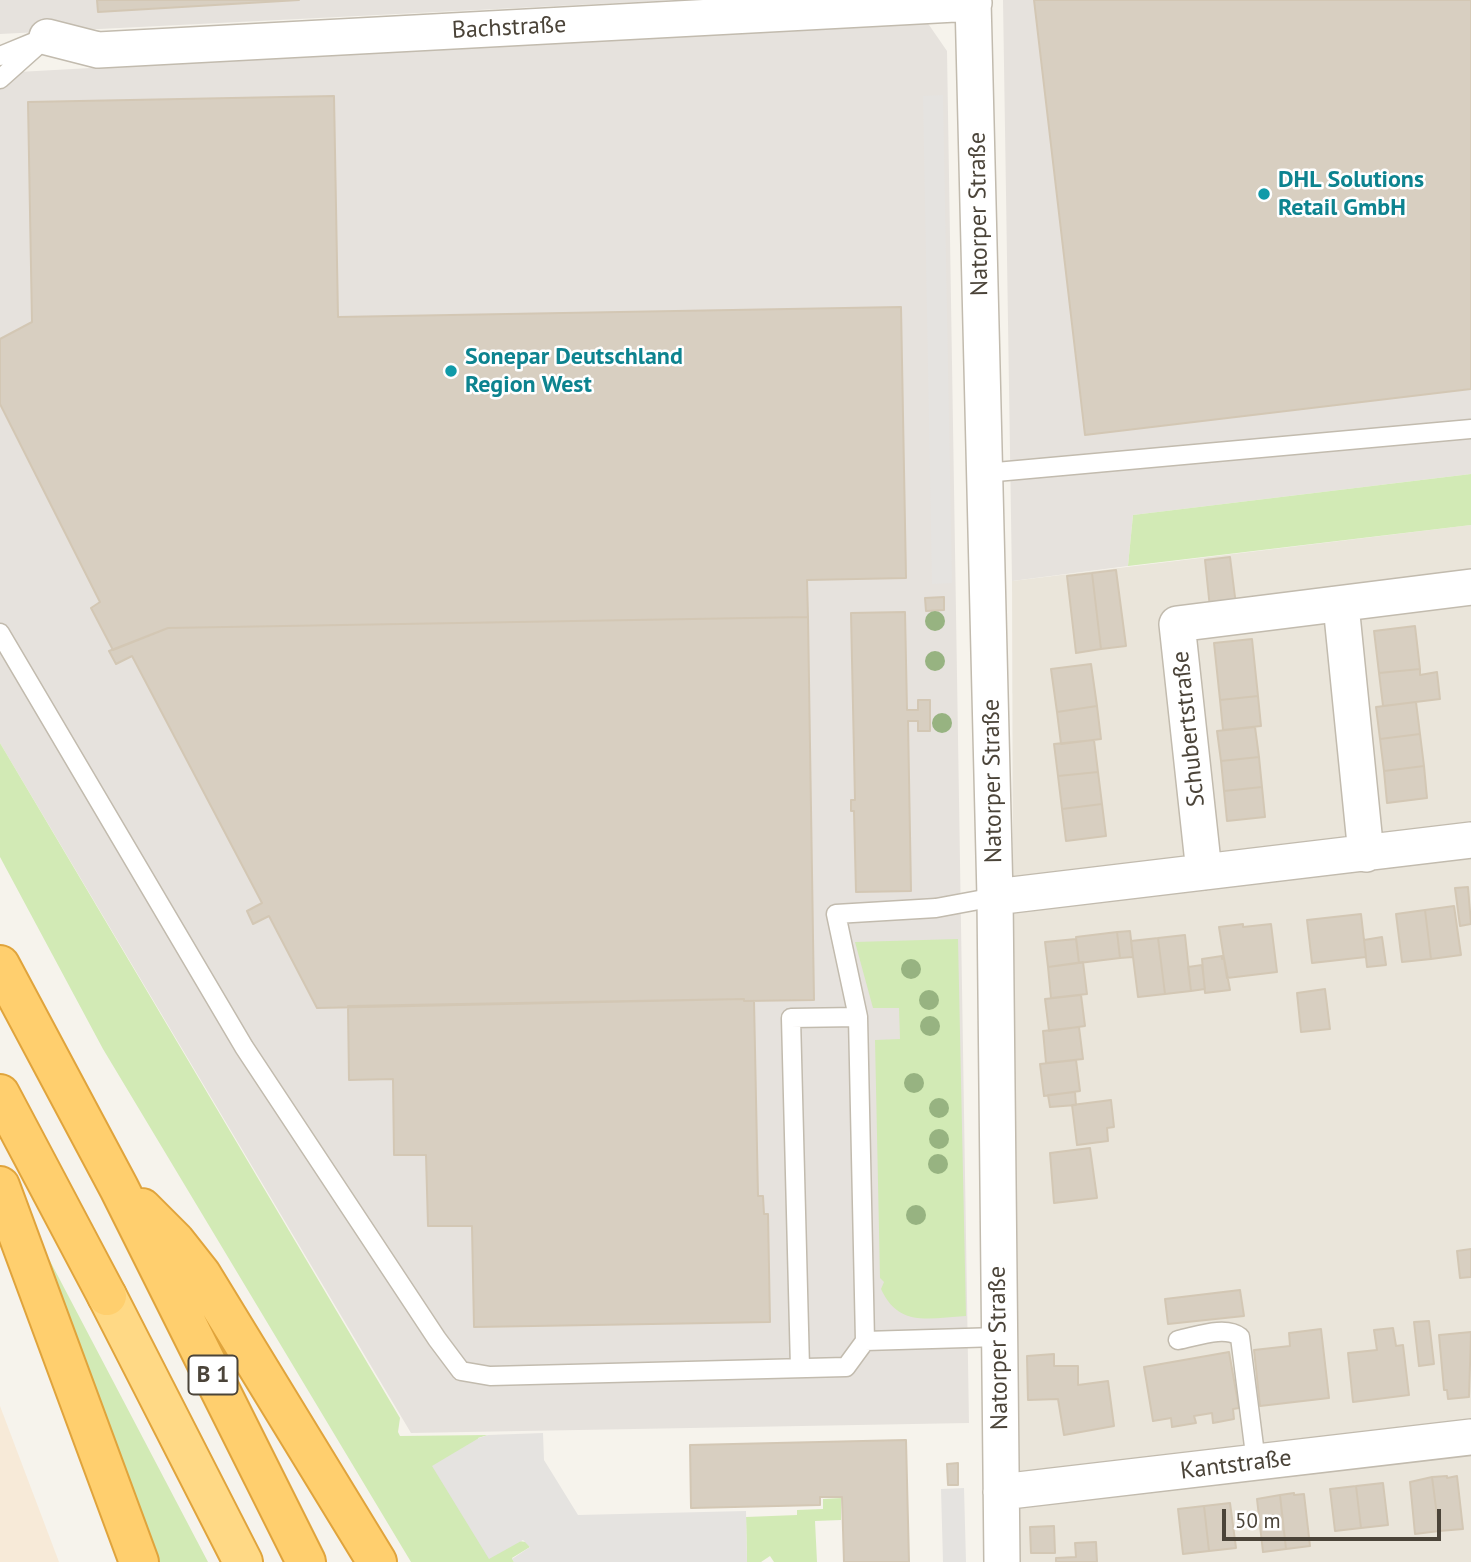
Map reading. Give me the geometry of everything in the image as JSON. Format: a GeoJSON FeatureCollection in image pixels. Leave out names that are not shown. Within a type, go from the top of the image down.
{"type":"FeatureCollection","features":[{"type":"Feature","properties":{"kind":"highway","name":"B 1"},"geometry":{"type":"LineString","coordinates":[[0,965],[120,1188],[306,1562]]}},
{"type":"Feature","properties":{"kind":"highway","name":"B 1"},"geometry":{"type":"LineString","coordinates":[[0,1094],[243,1562]]}},
{"type":"Feature","properties":{"kind":"highway"},"geometry":{"type":"LineString","coordinates":[[0,1186],[139,1562]]}},
{"type":"Feature","properties":{"kind":"highway"},"geometry":{"type":"LineString","coordinates":[[120,1188],[174,1241],[201,1274],[377,1562]]}},
{"type":"Feature","properties":{"kind":"street","name":"Bachstraße"},"geometry":{"type":"LineString","coordinates":[[47,37],[98,50],[974,1]]}},
{"type":"Feature","properties":{"kind":"street","name":"Natorper Straße"},"geometry":{"type":"LineString","coordinates":[[974,1],[995,897],[1002,1562]]}},
{"type":"Feature","properties":{"kind":"street","name":"Schubertstraße"},"geometry":{"type":"LineString","coordinates":[[1204,872],[1177,624],[1471,587]]}},
{"type":"Feature","properties":{"kind":"street"},"geometry":{"type":"LineString","coordinates":[[1341,605],[1366,854]]}},
{"type":"Feature","properties":{"kind":"street"},"geometry":{"type":"LineString","coordinates":[[995,897],[1471,840]]}},
{"type":"Feature","properties":{"kind":"street","name":"Kantstraße"},"geometry":{"type":"LineString","coordinates":[[1001,1492],[1471,1437]]}},
{"type":"Feature","properties":{"kind":"lane"},"geometry":{"type":"LineString","coordinates":[[0,56],[47,37]]}},
{"type":"Feature","properties":{"kind":"lane"},"geometry":{"type":"LineString","coordinates":[[0,79],[47,37]]}},
{"type":"Feature","properties":{"kind":"lane"},"geometry":{"type":"LineString","coordinates":[[985,473],[1471,429]]}},
{"type":"Feature","properties":{"kind":"lane"},"geometry":{"type":"LineString","coordinates":[[0,633],[244,1047],[437,1339],[461,1371],[490,1376],[846,1367],[865,1341],[858,1017],[836,914],[936,908],[995,897]]}},
{"type":"Feature","properties":{"kind":"lane"},"geometry":{"type":"LineString","coordinates":[[800,1368],[791,1018],[858,1017]]}},
{"type":"Feature","properties":{"kind":"lane"},"geometry":{"type":"LineString","coordinates":[[1178,1340],[1223,1332],[1234,1332],[1240,1337],[1256,1462]]}},
{"type":"Feature","properties":{"kind":"lane"},"geometry":{"type":"LineString","coordinates":[[865,1341],[999,1337]]}},
{"type":"Feature","properties":{"kind":"shaded area"},"geometry":{"type":"Polygon","coordinates":[[[0,0],[676,0],[0,34],[0,0]]]}},
{"type":"Feature","properties":{"kind":"shaded area","name":"DHL Solutions Retail GmbH"},"geometry":{"type":"Polygon","coordinates":[[[1003,0],[1471,0],[1471,474],[1133,515],[1128,566],[1012,581],[1003,0]]]}},
{"type":"Feature","properties":{"kind":"shaded area"},"geometry":{"type":"Polygon","coordinates":[[[927,22],[947,51],[969,1423],[411,1433],[0,743],[0,73],[927,22]]]}},
{"type":"Feature","properties":{"kind":"shaded area"},"geometry":{"type":"Polygon","coordinates":[[[943,95],[952,583],[932,584],[923,96],[943,95]]]}},
{"type":"Feature","properties":{"kind":"shaded area"},"geometry":{"type":"Polygon","coordinates":[[[1471,525],[1471,1562],[1015,1562],[1012,581],[1471,525]]]}},
{"type":"Feature","properties":{"kind":"shaded area"},"geometry":{"type":"Polygon","coordinates":[[[0,1406],[59,1562],[0,1562],[0,1406]]]}},
{"type":"Feature","properties":{"kind":"shaded area"},"geometry":{"type":"Polygon","coordinates":[[[543,1433],[544,1460],[578,1515],[746,1511],[747,1562],[514,1562],[512,1559],[530,1547],[523,1540],[489,1559],[432,1466],[488,1435],[543,1433]]]}},
{"type":"Feature","properties":{"kind":"shaded area"},"geometry":{"type":"Polygon","coordinates":[[[964,1488],[966,1562],[943,1562],[941,1489],[964,1488]]]}},
{"type":"Feature","properties":{"kind":"green space"},"geometry":{"type":"Polygon","coordinates":[[[1471,474],[1471,525],[1128,566],[1133,515],[1471,474]]]}},
{"type":"Feature","properties":{"kind":"green space"},"geometry":{"type":"Polygon","coordinates":[[[0,743],[400,1418],[400,1436],[488,1435],[478,1438],[519,1541],[526,1542],[530,1547],[512,1558],[514,1562],[411,1562],[103,1049],[0,857],[0,743]]]}},
{"type":"Feature","properties":{"kind":"green space"},"geometry":{"type":"Polygon","coordinates":[[[958,939],[966,1316],[917,1318],[897,1310],[888,1301],[881,1289],[884,1282],[880,1278],[875,1040],[900,1039],[899,1008],[873,1008],[855,942],[958,939]]]}},
{"type":"Feature","properties":{"kind":"green space"},"geometry":{"type":"Polygon","coordinates":[[[28,1219],[208,1562],[153,1562],[28,1219]]]}},
{"type":"Feature","properties":{"kind":"green space"},"geometry":{"type":"Polygon","coordinates":[[[841,1498],[841,1520],[815,1521],[817,1562],[774,1562],[770,1556],[761,1562],[747,1562],[746,1517],[797,1515],[797,1510],[823,1509],[823,1499],[841,1498]]]}},
{"type":"Feature","properties":{"kind":"building"},"geometry":{"type":"Polygon","coordinates":[[[97,0],[299,0],[98,12],[97,0]]]}},
{"type":"Feature","properties":{"kind":"building","name":"DHL Solutions Retail GmbH"},"geometry":{"type":"Polygon","coordinates":[[[1034,0],[1471,0],[1471,389],[1085,435],[1034,0]]]}},
{"type":"Feature","properties":{"kind":"building","name":"Sonepar Deutschland Region West"},"geometry":{"type":"Polygon","coordinates":[[[334,96],[338,317],[901,307],[906,578],[807,580],[808,617],[168,628],[113,650],[91,608],[100,602],[0,404],[0,339],[32,322],[28,102],[334,96]]]}},
{"type":"Feature","properties":{"kind":"building"},"geometry":{"type":"Polygon","coordinates":[[[1230,557],[1236,605],[1210,608],[1205,560],[1230,557]]]}},
{"type":"Feature","properties":{"kind":"building"},"geometry":{"type":"Polygon","coordinates":[[[1116,570],[1126,646],[1101,649],[1092,573],[1116,570]]]}},
{"type":"Feature","properties":{"kind":"building"},"geometry":{"type":"Polygon","coordinates":[[[1092,573],[1101,649],[1076,653],[1067,576],[1092,573]]]}},
{"type":"Feature","properties":{"kind":"building"},"geometry":{"type":"Polygon","coordinates":[[[944,597],[944,610],[926,611],[925,598],[944,597]]]}},
{"type":"Feature","properties":{"kind":"building"},"geometry":{"type":"Polygon","coordinates":[[[905,612],[907,710],[918,710],[918,700],[930,700],[930,731],[918,731],[918,721],[908,721],[911,891],[856,892],[854,811],[851,811],[851,800],[855,800],[851,613],[905,612]]]}},
{"type":"Feature","properties":{"kind":"building"},"geometry":{"type":"Polygon","coordinates":[[[808,617],[814,1000],[744,999],[317,1008],[269,916],[253,924],[247,911],[262,903],[132,656],[116,664],[109,651],[168,628],[808,617]]]}},
{"type":"Feature","properties":{"kind":"building"},"geometry":{"type":"Polygon","coordinates":[[[1415,626],[1420,669],[1379,673],[1374,631],[1415,626]]]}},
{"type":"Feature","properties":{"kind":"building"},"geometry":{"type":"Polygon","coordinates":[[[1252,639],[1258,696],[1220,700],[1214,643],[1252,639]]]}},
{"type":"Feature","properties":{"kind":"building"},"geometry":{"type":"Polygon","coordinates":[[[1091,664],[1097,706],[1057,712],[1051,669],[1091,664]]]}},
{"type":"Feature","properties":{"kind":"building"},"geometry":{"type":"Polygon","coordinates":[[[1420,669],[1420,675],[1437,672],[1440,699],[1383,706],[1379,673],[1420,669]]]}},
{"type":"Feature","properties":{"kind":"building"},"geometry":{"type":"Polygon","coordinates":[[[1258,696],[1261,726],[1223,730],[1220,700],[1258,696]]]}},
{"type":"Feature","properties":{"kind":"building"},"geometry":{"type":"Polygon","coordinates":[[[1416,702],[1420,734],[1380,739],[1376,707],[1416,702]]]}},
{"type":"Feature","properties":{"kind":"building"},"geometry":{"type":"Polygon","coordinates":[[[1097,706],[1101,739],[1061,744],[1057,712],[1097,706]]]}},
{"type":"Feature","properties":{"kind":"building"},"geometry":{"type":"Polygon","coordinates":[[[1255,727],[1259,757],[1221,761],[1217,731],[1255,727]]]}},
{"type":"Feature","properties":{"kind":"building"},"geometry":{"type":"Polygon","coordinates":[[[1420,734],[1424,766],[1384,771],[1380,739],[1420,734]]]}},
{"type":"Feature","properties":{"kind":"building"},"geometry":{"type":"Polygon","coordinates":[[[1094,740],[1098,772],[1058,776],[1054,744],[1094,740]]]}},
{"type":"Feature","properties":{"kind":"building"},"geometry":{"type":"Polygon","coordinates":[[[1259,757],[1262,787],[1224,791],[1221,761],[1259,757]]]}},
{"type":"Feature","properties":{"kind":"building"},"geometry":{"type":"Polygon","coordinates":[[[1424,766],[1427,798],[1387,803],[1384,771],[1424,766]]]}},
{"type":"Feature","properties":{"kind":"building"},"geometry":{"type":"Polygon","coordinates":[[[1098,772],[1102,804],[1062,809],[1058,776],[1098,772]]]}},
{"type":"Feature","properties":{"kind":"building"},"geometry":{"type":"Polygon","coordinates":[[[1262,787],[1265,817],[1227,821],[1224,791],[1262,787]]]}},
{"type":"Feature","properties":{"kind":"building"},"geometry":{"type":"Polygon","coordinates":[[[1102,804],[1106,836],[1066,841],[1062,809],[1102,804]]]}},
{"type":"Feature","properties":{"kind":"building"},"geometry":{"type":"Polygon","coordinates":[[[1468,887],[1471,924],[1460,926],[1455,888],[1468,887]]]}},
{"type":"Feature","properties":{"kind":"building"},"geometry":{"type":"Polygon","coordinates":[[[1454,906],[1461,955],[1431,959],[1425,910],[1454,906]]]}},
{"type":"Feature","properties":{"kind":"building"},"geometry":{"type":"Polygon","coordinates":[[[1425,910],[1431,959],[1402,962],[1396,914],[1425,910]]]}},
{"type":"Feature","properties":{"kind":"building"},"geometry":{"type":"Polygon","coordinates":[[[1361,914],[1366,957],[1312,963],[1307,920],[1361,914]]]}},
{"type":"Feature","properties":{"kind":"building"},"geometry":{"type":"Polygon","coordinates":[[[1243,924],[1243,927],[1271,924],[1277,972],[1227,978],[1219,927],[1243,924]]]}},
{"type":"Feature","properties":{"kind":"building"},"geometry":{"type":"Polygon","coordinates":[[[1130,931],[1133,957],[1120,958],[1117,932],[1130,931]]]}},
{"type":"Feature","properties":{"kind":"building"},"geometry":{"type":"Polygon","coordinates":[[[1117,932],[1120,958],[1079,963],[1076,937],[1117,932]]]}},
{"type":"Feature","properties":{"kind":"building"},"geometry":{"type":"Polygon","coordinates":[[[1185,935],[1191,991],[1165,994],[1158,938],[1185,935]]]}},
{"type":"Feature","properties":{"kind":"building"},"geometry":{"type":"Polygon","coordinates":[[[1382,937],[1386,965],[1367,967],[1364,940],[1382,937]]]}},
{"type":"Feature","properties":{"kind":"building"},"geometry":{"type":"Polygon","coordinates":[[[1158,938],[1165,994],[1138,997],[1131,941],[1158,938]]]}},
{"type":"Feature","properties":{"kind":"building"},"geometry":{"type":"Polygon","coordinates":[[[1076,939],[1079,963],[1048,967],[1045,942],[1076,939]]]}},
{"type":"Feature","properties":{"kind":"building"},"geometry":{"type":"Polygon","coordinates":[[[1222,956],[1230,990],[1205,993],[1202,959],[1222,956]]]}},
{"type":"Feature","properties":{"kind":"building"},"geometry":{"type":"Polygon","coordinates":[[[1083,962],[1087,994],[1051,998],[1048,967],[1083,962]]]}},
{"type":"Feature","properties":{"kind":"building"},"geometry":{"type":"Polygon","coordinates":[[[1202,965],[1205,989],[1191,991],[1188,967],[1202,965]]]}},
{"type":"Feature","properties":{"kind":"building"},"geometry":{"type":"Polygon","coordinates":[[[1325,989],[1330,1029],[1301,1032],[1297,993],[1325,989]]]}},
{"type":"Feature","properties":{"kind":"building"},"geometry":{"type":"Polygon","coordinates":[[[1081,995],[1085,1026],[1049,1031],[1045,999],[1081,995]]]}},
{"type":"Feature","properties":{"kind":"building"},"geometry":{"type":"Polygon","coordinates":[[[744,999],[754,1001],[758,1196],[763,1196],[764,1214],[768,1214],[770,1322],[474,1327],[472,1226],[428,1226],[426,1155],[394,1155],[393,1079],[349,1080],[348,1006],[744,999]]]}},
{"type":"Feature","properties":{"kind":"building"},"geometry":{"type":"Polygon","coordinates":[[[1079,1027],[1083,1059],[1046,1063],[1043,1031],[1079,1027]]]}},
{"type":"Feature","properties":{"kind":"building"},"geometry":{"type":"Polygon","coordinates":[[[1076,1060],[1080,1091],[1044,1096],[1040,1064],[1076,1060]]]}},
{"type":"Feature","properties":{"kind":"building"},"geometry":{"type":"Polygon","coordinates":[[[1075,1092],[1076,1105],[1050,1107],[1048,1095],[1075,1092]]]}},
{"type":"Feature","properties":{"kind":"building"},"geometry":{"type":"Polygon","coordinates":[[[1111,1100],[1114,1127],[1107,1128],[1108,1141],[1077,1145],[1072,1105],[1111,1100]]]}},
{"type":"Feature","properties":{"kind":"building"},"geometry":{"type":"Polygon","coordinates":[[[1090,1148],[1097,1198],[1054,1203],[1050,1153],[1090,1148]]]}},
{"type":"Feature","properties":{"kind":"building"},"geometry":{"type":"Polygon","coordinates":[[[1471,1249],[1471,1277],[1460,1278],[1457,1251],[1471,1249]]]}},
{"type":"Feature","properties":{"kind":"building"},"geometry":{"type":"Polygon","coordinates":[[[1240,1290],[1244,1316],[1168,1324],[1165,1299],[1240,1290]]]}},
{"type":"Feature","properties":{"kind":"building"},"geometry":{"type":"Polygon","coordinates":[[[1429,1321],[1434,1364],[1419,1366],[1414,1322],[1429,1321]]]}},
{"type":"Feature","properties":{"kind":"building"},"geometry":{"type":"Polygon","coordinates":[[[1393,1328],[1396,1346],[1403,1345],[1409,1395],[1353,1402],[1348,1353],[1377,1350],[1374,1330],[1393,1328]]]}},
{"type":"Feature","properties":{"kind":"building"},"geometry":{"type":"Polygon","coordinates":[[[1321,1329],[1329,1398],[1260,1406],[1254,1350],[1290,1346],[1289,1333],[1321,1329]]]}},
{"type":"Feature","properties":{"kind":"building"},"geometry":{"type":"Polygon","coordinates":[[[1471,1332],[1469,1397],[1448,1399],[1447,1390],[1444,1390],[1439,1335],[1471,1332]]]}},
{"type":"Feature","properties":{"kind":"building"},"geometry":{"type":"Polygon","coordinates":[[[1229,1352],[1239,1408],[1233,1409],[1234,1419],[1213,1423],[1212,1413],[1194,1416],[1196,1423],[1172,1427],[1171,1418],[1153,1421],[1144,1367],[1229,1352]]]}},
{"type":"Feature","properties":{"kind":"building"},"geometry":{"type":"Polygon","coordinates":[[[1054,1354],[1054,1366],[1078,1366],[1078,1385],[1108,1381],[1114,1426],[1064,1435],[1058,1399],[1028,1400],[1027,1356],[1054,1354]]]}},
{"type":"Feature","properties":{"kind":"building"},"geometry":{"type":"Polygon","coordinates":[[[906,1440],[909,1562],[844,1562],[842,1497],[820,1497],[820,1505],[691,1508],[690,1445],[906,1440]]]}},
{"type":"Feature","properties":{"kind":"building"},"geometry":{"type":"Polygon","coordinates":[[[958,1463],[958,1485],[948,1485],[947,1464],[958,1463]]]}},
{"type":"Feature","properties":{"kind":"building"},"geometry":{"type":"Polygon","coordinates":[[[1457,1476],[1463,1529],[1439,1531],[1432,1477],[1457,1476]]]}},
{"type":"Feature","properties":{"kind":"building"},"geometry":{"type":"Polygon","coordinates":[[[1432,1477],[1439,1531],[1415,1534],[1410,1482],[1432,1477]]]}},
{"type":"Feature","properties":{"kind":"building"},"geometry":{"type":"Polygon","coordinates":[[[1383,1483],[1388,1525],[1361,1528],[1356,1486],[1383,1483]]]}},
{"type":"Feature","properties":{"kind":"building"},"geometry":{"type":"Polygon","coordinates":[[[1356,1486],[1361,1528],[1335,1531],[1330,1489],[1356,1486]]]}},
{"type":"Feature","properties":{"kind":"building"},"geometry":{"type":"Polygon","coordinates":[[[1304,1494],[1310,1546],[1286,1549],[1280,1495],[1304,1494]]]}},
{"type":"Feature","properties":{"kind":"building"},"geometry":{"type":"Polygon","coordinates":[[[1280,1495],[1286,1549],[1263,1552],[1257,1499],[1280,1495]]]}},
{"type":"Feature","properties":{"kind":"building"},"geometry":{"type":"Polygon","coordinates":[[[1230,1503],[1236,1548],[1209,1551],[1204,1506],[1230,1503]]]}},
{"type":"Feature","properties":{"kind":"building"},"geometry":{"type":"Polygon","coordinates":[[[1204,1506],[1209,1551],[1183,1554],[1178,1509],[1204,1506]]]}},
{"type":"Feature","properties":{"kind":"building"},"geometry":{"type":"Polygon","coordinates":[[[1054,1526],[1055,1553],[1031,1553],[1030,1527],[1054,1526]]]}},
{"type":"Feature","properties":{"kind":"building"},"geometry":{"type":"Polygon","coordinates":[[[1096,1542],[1097,1562],[1056,1562],[1056,1558],[1076,1557],[1075,1543],[1096,1542]]]}},
{"type":"Feature","properties":{"kind":"place","name":"DHL Solutions Retail GmbH"},"geometry":{"type":"Point","coordinates":[1264,194]}},
{"type":"Feature","properties":{"kind":"place","name":"Sonepar Deutschland Region West"},"geometry":{"type":"Point","coordinates":[451,371]}}]}
